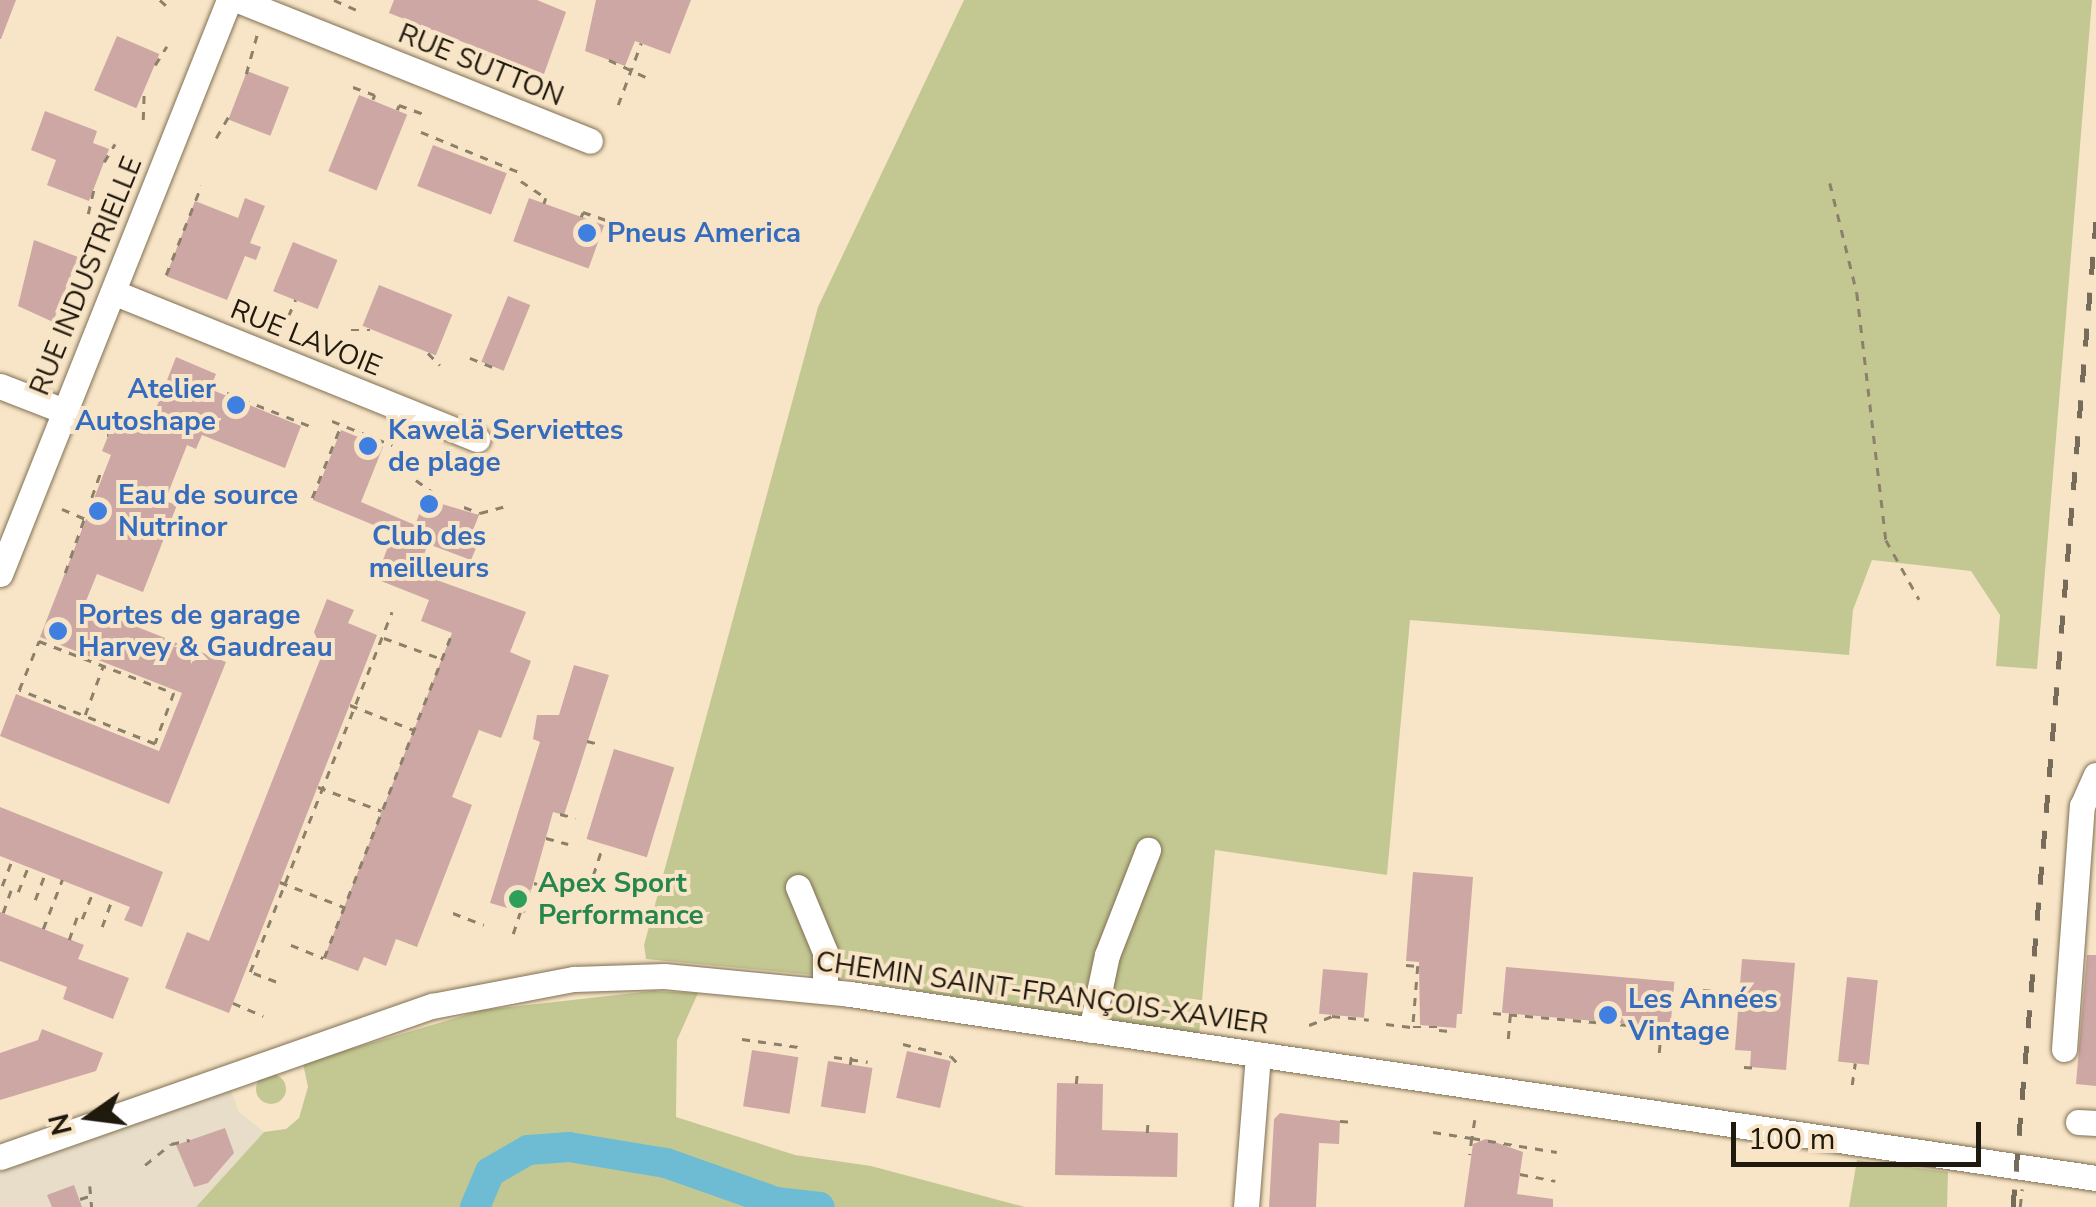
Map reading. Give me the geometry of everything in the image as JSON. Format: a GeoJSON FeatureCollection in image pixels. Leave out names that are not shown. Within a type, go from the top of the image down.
{"type":"FeatureCollection","features":[{"type":"Feature","properties":{"kind":"street","name":"RUE INDUSTRIELLE"},"geometry":{"type":"LineString","coordinates":[[0,574],[229,0]]}},
{"type":"Feature","properties":{"kind":"street","name":"RUE SUTTON"},"geometry":{"type":"LineString","coordinates":[[238,0],[590,141]]}},
{"type":"Feature","properties":{"kind":"street","name":"RUE LAVOIE"},"geometry":{"type":"LineString","coordinates":[[113,292],[477,438]]}},
{"type":"Feature","properties":{"kind":"street"},"geometry":{"type":"LineString","coordinates":[[0,386],[64,411]]}},
{"type":"Feature","properties":{"kind":"street"},"geometry":{"type":"LineString","coordinates":[[2064,1049],[2082,806],[2096,774]]}},
{"type":"Feature","properties":{"kind":"street"},"geometry":{"type":"LineString","coordinates":[[1091,1030],[1106,955],[1148,850]]}},
{"type":"Feature","properties":{"kind":"street"},"geometry":{"type":"LineString","coordinates":[[798,888],[825,952],[824,991]]}},
{"type":"Feature","properties":{"kind":"street","name":"CHEMIN SAINT-FRANÇOIS-XAVIER"},"geometry":{"type":"LineString","coordinates":[[0,1158],[360,1029],[485,994],[574,979],[664,976],[824,991],[2096,1178]]}},
{"type":"Feature","properties":{"kind":"street"},"geometry":{"type":"LineString","coordinates":[[1246,1207],[1258,1056]]}},
{"type":"Feature","properties":{"kind":"path"},"geometry":{"type":"LineString","coordinates":[[160,0],[171,10]]}},
{"type":"Feature","properties":{"kind":"path"},"geometry":{"type":"LineString","coordinates":[[334,0],[356,10]]}},
{"type":"Feature","properties":{"kind":"path"},"geometry":{"type":"LineString","coordinates":[[404,19],[405,31]]}},
{"type":"Feature","properties":{"kind":"path"},"geometry":{"type":"LineString","coordinates":[[442,47],[444,34]]}},
{"type":"Feature","properties":{"kind":"path"},"geometry":{"type":"LineString","coordinates":[[246,74],[256,36]]}},
{"type":"Feature","properties":{"kind":"path"},"geometry":{"type":"LineString","coordinates":[[618,105],[642,44]]}},
{"type":"Feature","properties":{"kind":"path"},"geometry":{"type":"LineString","coordinates":[[155,65],[166,46]]}},
{"type":"Feature","properties":{"kind":"path"},"geometry":{"type":"LineString","coordinates":[[481,60],[486,51]]}},
{"type":"Feature","properties":{"kind":"path"},"geometry":{"type":"LineString","coordinates":[[609,60],[650,79]]}},
{"type":"Feature","properties":{"kind":"path"},"geometry":{"type":"LineString","coordinates":[[518,76],[522,65]]}},
{"type":"Feature","properties":{"kind":"path"},"geometry":{"type":"LineString","coordinates":[[353,87],[375,95],[373,100]]}},
{"type":"Feature","properties":{"kind":"path"},"geometry":{"type":"LineString","coordinates":[[143,120],[149,94],[144,92]]}},
{"type":"Feature","properties":{"kind":"path"},"geometry":{"type":"LineString","coordinates":[[398,110],[399,105],[427,115]]}},
{"type":"Feature","properties":{"kind":"path"},"geometry":{"type":"LineString","coordinates":[[216,138],[230,114]]}},
{"type":"Feature","properties":{"kind":"path"},"geometry":{"type":"LineString","coordinates":[[421,132],[437,143],[524,174]]}},
{"type":"Feature","properties":{"kind":"path"},"geometry":{"type":"LineString","coordinates":[[104,162],[115,144]]}},
{"type":"Feature","properties":{"kind":"path"},"geometry":{"type":"LineString","coordinates":[[521,182],[546,198],[544,204]]}},
{"type":"Feature","properties":{"kind":"path"},"geometry":{"type":"LineString","coordinates":[[1830,183],[1857,293],[1886,540],[1920,599]]}},
{"type":"Feature","properties":{"kind":"path"},"geometry":{"type":"LineString","coordinates":[[166,276],[201,186]]}},
{"type":"Feature","properties":{"kind":"path"},"geometry":{"type":"LineString","coordinates":[[88,214],[94,188]]}},
{"type":"Feature","properties":{"kind":"path"},"geometry":{"type":"LineString","coordinates":[[582,217],[618,224]]}},
{"type":"Feature","properties":{"kind":"path"},"geometry":{"type":"LineString","coordinates":[[73,270],[78,272],[86,251]]}},
{"type":"Feature","properties":{"kind":"path"},"geometry":{"type":"LineString","coordinates":[[282,332],[295,300]]}},
{"type":"Feature","properties":{"kind":"path"},"geometry":{"type":"LineString","coordinates":[[60,303],[86,313]]}},
{"type":"Feature","properties":{"kind":"path"},"geometry":{"type":"LineString","coordinates":[[351,330],[370,330]]}},
{"type":"Feature","properties":{"kind":"path"},"geometry":{"type":"LineString","coordinates":[[428,353],[440,365]]}},
{"type":"Feature","properties":{"kind":"path"},"geometry":{"type":"LineString","coordinates":[[470,358],[492,366]]}},
{"type":"Feature","properties":{"kind":"path"},"geometry":{"type":"LineString","coordinates":[[228,393],[236,400],[310,426]]}},
{"type":"Feature","properties":{"kind":"path"},"geometry":{"type":"LineString","coordinates":[[332,421],[371,440],[392,445]]}},
{"type":"Feature","properties":{"kind":"path"},"geometry":{"type":"LineString","coordinates":[[304,490],[313,496],[342,425]]}},
{"type":"Feature","properties":{"kind":"path"},"geometry":{"type":"LineString","coordinates":[[92,430],[108,435]]}},
{"type":"Feature","properties":{"kind":"path"},"geometry":{"type":"LineString","coordinates":[[65,572],[102,468]]}},
{"type":"Feature","properties":{"kind":"path"},"geometry":{"type":"LineString","coordinates":[[416,480],[441,498]]}},
{"type":"Feature","properties":{"kind":"path"},"geometry":{"type":"LineString","coordinates":[[464,507],[473,511],[510,505]]}},
{"type":"Feature","properties":{"kind":"path"},"geometry":{"type":"LineString","coordinates":[[62,509],[86,519]]}},
{"type":"Feature","properties":{"kind":"path"},"geometry":{"type":"LineString","coordinates":[[276,982],[250,972],[254,956],[392,612]]}},
{"type":"Feature","properties":{"kind":"path"},"geometry":{"type":"LineString","coordinates":[[291,945],[324,958],[452,633]]}},
{"type":"Feature","properties":{"kind":"path"},"geometry":{"type":"LineString","coordinates":[[382,637],[442,659]]}},
{"type":"Feature","properties":{"kind":"path"},"geometry":{"type":"LineString","coordinates":[[39,641],[107,666],[172,691],[152,746],[19,690],[39,641]]}},
{"type":"Feature","properties":{"kind":"path"},"geometry":{"type":"LineString","coordinates":[[84,716],[107,666]]}},
{"type":"Feature","properties":{"kind":"path"},"geometry":{"type":"LineString","coordinates":[[352,706],[414,730]]}},
{"type":"Feature","properties":{"kind":"path"},"geometry":{"type":"LineString","coordinates":[[586,741],[598,744]]}},
{"type":"Feature","properties":{"kind":"path"},"geometry":{"type":"LineString","coordinates":[[320,788],[382,811]]}},
{"type":"Feature","properties":{"kind":"path"},"geometry":{"type":"LineString","coordinates":[[560,814],[576,818]]}},
{"type":"Feature","properties":{"kind":"path"},"geometry":{"type":"LineString","coordinates":[[546,838],[568,844]]}},
{"type":"Feature","properties":{"kind":"path"},"geometry":{"type":"LineString","coordinates":[[588,891],[603,844]]}},
{"type":"Feature","properties":{"kind":"path"},"geometry":{"type":"LineString","coordinates":[[2,886],[12,860]]}},
{"type":"Feature","properties":{"kind":"path"},"geometry":{"type":"LineString","coordinates":[[18,892],[28,867]]}},
{"type":"Feature","properties":{"kind":"path"},"geometry":{"type":"LineString","coordinates":[[35,900],[45,874]]}},
{"type":"Feature","properties":{"kind":"path"},"geometry":{"type":"LineString","coordinates":[[43,929],[62,880]]}},
{"type":"Feature","properties":{"kind":"path"},"geometry":{"type":"LineString","coordinates":[[556,880],[596,894]]}},
{"type":"Feature","properties":{"kind":"path"},"geometry":{"type":"LineString","coordinates":[[282,884],[344,908]]}},
{"type":"Feature","properties":{"kind":"path"},"geometry":{"type":"LineString","coordinates":[[534,884],[553,889]]}},
{"type":"Feature","properties":{"kind":"path"},"geometry":{"type":"LineString","coordinates":[[2,914],[11,890]]}},
{"type":"Feature","properties":{"kind":"path"},"geometry":{"type":"LineString","coordinates":[[69,940],[93,892]]}},
{"type":"Feature","properties":{"kind":"path"},"geometry":{"type":"LineString","coordinates":[[102,927],[112,900]]}},
{"type":"Feature","properties":{"kind":"path"},"geometry":{"type":"LineString","coordinates":[[513,934],[520,912]]}},
{"type":"Feature","properties":{"kind":"path"},"geometry":{"type":"LineString","coordinates":[[452,913],[484,925]]}},
{"type":"Feature","properties":{"kind":"path"},"geometry":{"type":"LineString","coordinates":[[1406,965],[1418,966],[1412,1027]]}},
{"type":"Feature","properties":{"kind":"path"},"geometry":{"type":"LineString","coordinates":[[1687,989],[1716,992]]}},
{"type":"Feature","properties":{"kind":"path"},"geometry":{"type":"LineString","coordinates":[[232,1003],[263,1016]]}},
{"type":"Feature","properties":{"kind":"path"},"geometry":{"type":"LineString","coordinates":[[1493,1013],[1683,1030]]}},
{"type":"Feature","properties":{"kind":"path"},"geometry":{"type":"LineString","coordinates":[[1508,1038],[1510,1014]]}},
{"type":"Feature","properties":{"kind":"path"},"geometry":{"type":"LineString","coordinates":[[1309,1025],[1332,1016],[1369,1020]]}},
{"type":"Feature","properties":{"kind":"path"},"geometry":{"type":"LineString","coordinates":[[1386,1024],[1450,1031]]}},
{"type":"Feature","properties":{"kind":"path"},"geometry":{"type":"LineString","coordinates":[[1659,1053],[1661,1027]]}},
{"type":"Feature","properties":{"kind":"path"},"geometry":{"type":"LineString","coordinates":[[742,1039],[775,1051],[798,1048]]}},
{"type":"Feature","properties":{"kind":"path"},"geometry":{"type":"LineString","coordinates":[[903,1044],[913,1051],[952,1056],[960,1065]]}},
{"type":"Feature","properties":{"kind":"path"},"geometry":{"type":"LineString","coordinates":[[850,1062],[852,1050]]}},
{"type":"Feature","properties":{"kind":"path"},"geometry":{"type":"LineString","coordinates":[[834,1058],[868,1062]]}},
{"type":"Feature","properties":{"kind":"path"},"geometry":{"type":"LineString","coordinates":[[1852,1085],[1854,1063]]}},
{"type":"Feature","properties":{"kind":"path"},"geometry":{"type":"LineString","coordinates":[[1744,1066],[1760,1068]]}},
{"type":"Feature","properties":{"kind":"path"},"geometry":{"type":"LineString","coordinates":[[1076,1074],[1076,1084]]}},
{"type":"Feature","properties":{"kind":"path"},"geometry":{"type":"LineString","coordinates":[[1147,1132],[1148,1120]]}},
{"type":"Feature","properties":{"kind":"path"},"geometry":{"type":"LineString","coordinates":[[1470,1155],[1475,1120]]}},
{"type":"Feature","properties":{"kind":"path"},"geometry":{"type":"LineString","coordinates":[[1340,1122],[1355,1122]]}},
{"type":"Feature","properties":{"kind":"path"},"geometry":{"type":"LineString","coordinates":[[1433,1132],[1557,1152]]}},
{"type":"Feature","properties":{"kind":"path"},"geometry":{"type":"LineString","coordinates":[[146,1165],[172,1144],[190,1140]]}},
{"type":"Feature","properties":{"kind":"path"},"geometry":{"type":"LineString","coordinates":[[1520,1174],[1555,1181]]}},
{"type":"Feature","properties":{"kind":"path"},"geometry":{"type":"LineString","coordinates":[[90,1186],[96,1206]]}},
{"type":"Feature","properties":{"kind":"path"},"geometry":{"type":"LineString","coordinates":[[80,1199],[93,1194]]}},
{"type":"Feature","properties":{"kind":"shaded area"},"geometry":{"type":"Polygon","coordinates":[[[231,1091],[239,1112],[264,1132],[196,1207],[0,1207],[0,1172],[231,1091]]]}},
{"type":"Feature","properties":{"kind":"green space"},"geometry":{"type":"Polygon","coordinates":[[[964,0],[2092,0],[2037,669],[1996,666],[2000,615],[1971,571],[1872,560],[1853,610],[1849,655],[1410,620],[1387,875],[1215,850],[1199,1036],[835,977],[646,959],[644,945],[818,307],[964,0]]]}},
{"type":"Feature","properties":{"kind":"green space"},"geometry":{"type":"Polygon","coordinates":[[[652,991],[698,993],[677,1040],[676,1117],[795,1155],[871,1166],[1025,1207],[196,1207],[264,1132],[286,1129],[299,1118],[308,1087],[303,1063],[483,1010],[652,991]]]}},
{"type":"Feature","properties":{"kind":"green space"},"geometry":{"type":"Polygon","coordinates":[[[271,1074],[282,1078],[286,1089],[282,1100],[271,1104],[260,1100],[256,1089],[260,1078],[271,1074]]]}},
{"type":"Feature","properties":{"kind":"green space"},"geometry":{"type":"Polygon","coordinates":[[[1857,1160],[1948,1172],[1947,1207],[1849,1207],[1857,1160]]]}},
{"type":"Feature","properties":{"kind":"building"},"geometry":{"type":"Polygon","coordinates":[[[0,0],[16,0],[1,39],[0,39],[0,0]]]}},
{"type":"Feature","properties":{"kind":"building"},"geometry":{"type":"Polygon","coordinates":[[[394,0],[537,0],[566,12],[544,74],[389,13],[394,0]]]}},
{"type":"Feature","properties":{"kind":"building"},"geometry":{"type":"Polygon","coordinates":[[[596,0],[691,0],[670,54],[635,41],[625,66],[585,51],[596,0]]]}},
{"type":"Feature","properties":{"kind":"building"},"geometry":{"type":"Polygon","coordinates":[[[117,36],[159,54],[136,108],[94,90],[117,36]]]}},
{"type":"Feature","properties":{"kind":"building"},"geometry":{"type":"Polygon","coordinates":[[[247,71],[289,87],[270,136],[228,120],[247,71]]]}},
{"type":"Feature","properties":{"kind":"building"},"geometry":{"type":"Polygon","coordinates":[[[359,95],[407,114],[376,191],[328,171],[359,95]]]}},
{"type":"Feature","properties":{"kind":"building"},"geometry":{"type":"Polygon","coordinates":[[[45,111],[97,131],[93,143],[109,149],[89,201],[47,185],[56,160],[31,150],[45,111]]]}},
{"type":"Feature","properties":{"kind":"building"},"geometry":{"type":"Polygon","coordinates":[[[433,145],[507,173],[491,214],[417,186],[433,145]]]}},
{"type":"Feature","properties":{"kind":"building"},"geometry":{"type":"Polygon","coordinates":[[[245,198],[265,206],[250,243],[261,247],[256,260],[245,256],[227,300],[166,276],[195,201],[238,218],[245,198]]]}},
{"type":"Feature","properties":{"kind":"building"},"geometry":{"type":"Polygon","coordinates":[[[529,198],[604,225],[588,269],[513,241],[529,198]]]}},
{"type":"Feature","properties":{"kind":"building"},"geometry":{"type":"Polygon","coordinates":[[[34,240],[78,257],[53,322],[18,306],[34,240]]]}},
{"type":"Feature","properties":{"kind":"building"},"geometry":{"type":"Polygon","coordinates":[[[293,242],[338,260],[318,309],[273,291],[293,242]]]}},
{"type":"Feature","properties":{"kind":"building"},"geometry":{"type":"Polygon","coordinates":[[[379,285],[452,315],[436,355],[363,326],[379,285]]]}},
{"type":"Feature","properties":{"kind":"building"},"geometry":{"type":"Polygon","coordinates":[[[508,296],[530,305],[504,371],[481,362],[508,296]]]}},
{"type":"Feature","properties":{"kind":"building"},"geometry":{"type":"Polygon","coordinates":[[[176,357],[216,374],[210,389],[301,426],[285,468],[202,435],[196,449],[187,445],[165,501],[177,505],[143,592],[97,574],[84,606],[226,662],[169,804],[0,736],[16,694],[159,751],[182,693],[40,637],[111,455],[102,451],[116,416],[148,429],[176,357]]]}},
{"type":"Feature","properties":{"kind":"building"},"geometry":{"type":"Polygon","coordinates":[[[341,430],[383,447],[361,502],[415,525],[425,499],[479,515],[467,545],[476,548],[471,560],[428,544],[417,573],[526,612],[510,652],[531,661],[501,738],[479,730],[452,797],[472,805],[417,947],[396,939],[386,966],[364,957],[358,971],[324,958],[452,633],[421,621],[429,600],[376,579],[393,533],[313,500],[341,430]]]}},
{"type":"Feature","properties":{"kind":"building"},"geometry":{"type":"Polygon","coordinates":[[[327,599],[354,610],[348,623],[377,635],[229,1013],[165,988],[187,932],[209,941],[323,652],[314,632],[327,599]]]}},
{"type":"Feature","properties":{"kind":"building"},"geometry":{"type":"Polygon","coordinates":[[[574,665],[609,675],[564,815],[553,812],[525,913],[490,903],[540,742],[533,739],[537,715],[559,715],[574,665]]]}},
{"type":"Feature","properties":{"kind":"building"},"geometry":{"type":"Polygon","coordinates":[[[614,749],[674,767],[647,857],[587,839],[614,749]]]}},
{"type":"Feature","properties":{"kind":"building"},"geometry":{"type":"Polygon","coordinates":[[[0,807],[163,872],[142,927],[124,920],[130,907],[0,856],[0,807]]]}},
{"type":"Feature","properties":{"kind":"building"},"geometry":{"type":"Polygon","coordinates":[[[1413,872],[1473,877],[1462,1014],[1457,1014],[1456,1028],[1420,1025],[1419,962],[1406,961],[1413,872]]]}},
{"type":"Feature","properties":{"kind":"building"},"geometry":{"type":"Polygon","coordinates":[[[0,912],[84,945],[78,959],[129,978],[113,1019],[63,999],[67,987],[0,961],[0,912]]]}},
{"type":"Feature","properties":{"kind":"building"},"geometry":{"type":"Polygon","coordinates":[[[2087,955],[2096,955],[2096,1086],[2076,1084],[2087,955]]]}},
{"type":"Feature","properties":{"kind":"building"},"geometry":{"type":"Polygon","coordinates":[[[1742,959],[1795,963],[1786,1070],[1750,1067],[1751,1051],[1735,1050],[1742,959]]]}},
{"type":"Feature","properties":{"kind":"building"},"geometry":{"type":"Polygon","coordinates":[[[1506,967],[1674,982],[1670,1028],[1502,1013],[1506,967]]]}},
{"type":"Feature","properties":{"kind":"building"},"geometry":{"type":"Polygon","coordinates":[[[1323,969],[1368,973],[1364,1018],[1319,1014],[1323,969]]]}},
{"type":"Feature","properties":{"kind":"building"},"geometry":{"type":"Polygon","coordinates":[[[1847,977],[1878,980],[1869,1065],[1838,1062],[1847,977]]]}},
{"type":"Feature","properties":{"kind":"building"},"geometry":{"type":"Polygon","coordinates":[[[42,1029],[103,1053],[96,1071],[0,1100],[0,1053],[38,1040],[42,1029]]]}},
{"type":"Feature","properties":{"kind":"building"},"geometry":{"type":"Polygon","coordinates":[[[752,1050],[798,1057],[790,1114],[743,1106],[752,1050]]]}},
{"type":"Feature","properties":{"kind":"building"},"geometry":{"type":"Polygon","coordinates":[[[907,1051],[951,1061],[940,1108],[896,1098],[907,1051]]]}},
{"type":"Feature","properties":{"kind":"building"},"geometry":{"type":"Polygon","coordinates":[[[828,1061],[872,1068],[865,1113],[821,1106],[828,1061]]]}},
{"type":"Feature","properties":{"kind":"building"},"geometry":{"type":"Polygon","coordinates":[[[1057,1083],[1103,1084],[1102,1130],[1178,1133],[1177,1177],[1055,1175],[1057,1083]]]}},
{"type":"Feature","properties":{"kind":"building"},"geometry":{"type":"Polygon","coordinates":[[[1280,1113],[1340,1121],[1339,1144],[1319,1143],[1316,1207],[1269,1207],[1274,1119],[1280,1113]]]}},
{"type":"Feature","properties":{"kind":"building"},"geometry":{"type":"Polygon","coordinates":[[[225,1128],[234,1153],[208,1183],[194,1187],[176,1145],[225,1128]]]}},
{"type":"Feature","properties":{"kind":"building"},"geometry":{"type":"Polygon","coordinates":[[[1486,1139],[1523,1152],[1517,1194],[1553,1199],[1553,1207],[1464,1207],[1473,1144],[1486,1139]]]}},
{"type":"Feature","properties":{"kind":"building"},"geometry":{"type":"Polygon","coordinates":[[[74,1185],[82,1207],[52,1207],[47,1195],[74,1185]]]}},
{"type":"Feature","properties":{"kind":"waterway"},"geometry":{"type":"LineString","coordinates":[[475,1207],[490,1172],[528,1150],[569,1147],[666,1163],[776,1202],[820,1207]]}},
{"type":"Feature","properties":{"kind":"railway"},"geometry":{"type":"LineString","coordinates":[[2013,1207],[2096,221]]}},
{"type":"Feature","properties":{"kind":"place","name":"Pneus America"},"geometry":{"type":"Point","coordinates":[587,233]}},
{"type":"Feature","properties":{"kind":"place","name":"Atelier Autoshape"},"geometry":{"type":"Point","coordinates":[236,405]}},
{"type":"Feature","properties":{"kind":"place","name":"Kawelä Serviettes de plage"},"geometry":{"type":"Point","coordinates":[368,446]}},
{"type":"Feature","properties":{"kind":"place","name":"Club des meilleurs"},"geometry":{"type":"Point","coordinates":[429,504]}},
{"type":"Feature","properties":{"kind":"place","name":"Eau de source Nutrinor"},"geometry":{"type":"Point","coordinates":[98,511]}},
{"type":"Feature","properties":{"kind":"place","name":"Portes de garage Harvey & Gaudreau"},"geometry":{"type":"Point","coordinates":[58,631]}},
{"type":"Feature","properties":{"kind":"place","name":"Apex Sport Performance"},"geometry":{"type":"Point","coordinates":[518,899]}},
{"type":"Feature","properties":{"kind":"place","name":"Les Années Vintage"},"geometry":{"type":"Point","coordinates":[1608,1015]}}]}
